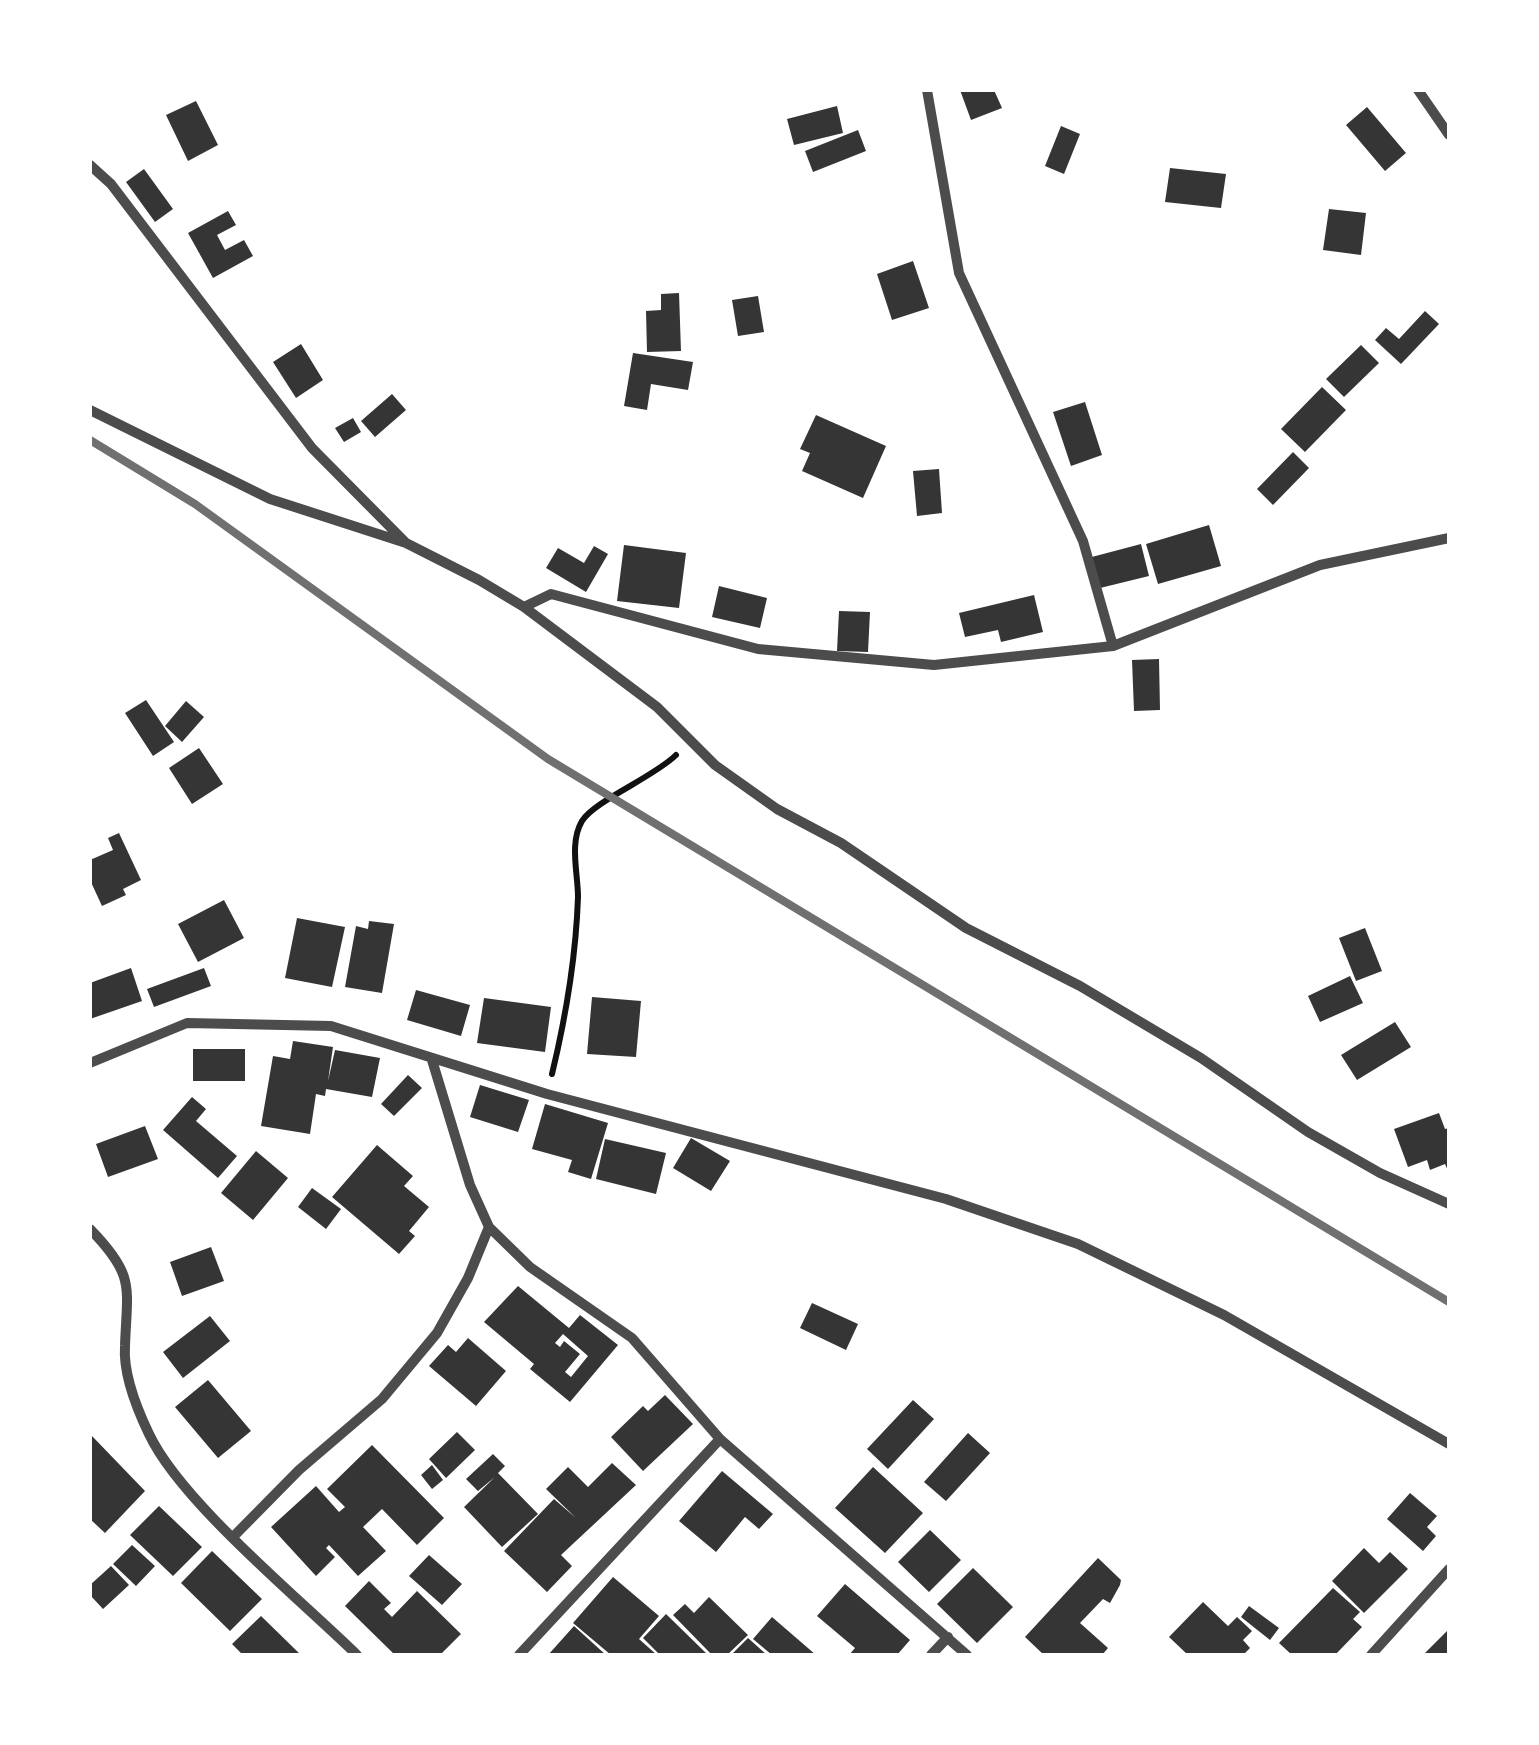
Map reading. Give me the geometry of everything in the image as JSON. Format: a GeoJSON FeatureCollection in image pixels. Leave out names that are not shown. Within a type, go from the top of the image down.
{"type":"FeatureCollection","features":[{"type":"Feature","properties":{"kind":"street"},"geometry":{"type":"LineString","coordinates":[[927,90],[960,273],[1083,540],[1113,646]]}},
{"type":"Feature","properties":{"kind":"street"},"geometry":{"type":"LineString","coordinates":[[1418,90],[1449,135]]}},
{"type":"Feature","properties":{"kind":"street"},"geometry":{"type":"LineString","coordinates":[[90,165],[111,184],[312,448],[406,543]]}},
{"type":"Feature","properties":{"kind":"street"},"geometry":{"type":"LineString","coordinates":[[90,410],[270,500],[406,543],[524,607],[657,706],[715,765],[777,809],[840,843],[966,928],[1140,1022],[1308,1132],[1380,1173],[1449,1204]]}},
{"type":"Feature","properties":{"kind":"street"},"geometry":{"type":"LineString","coordinates":[[524,607],[550,594],[758,649],[934,665],[1113,646],[1320,564],[1449,538]]}},
{"type":"Feature","properties":{"kind":"street"},"geometry":{"type":"LineString","coordinates":[[90,1063],[188,1022],[331,1026],[547,1094],[946,1199],[1078,1244],[1224,1314],[1449,1444]]}},
{"type":"Feature","properties":{"kind":"street"},"geometry":{"type":"LineString","coordinates":[[432,1060],[470,1185],[488,1227],[530,1268],[632,1338],[720,1439],[966,1655]]}},
{"type":"Feature","properties":{"kind":"street"},"geometry":{"type":"LineString","coordinates":[[234,1536],[298,1470],[382,1399],[437,1334],[468,1278],[488,1227]]}},
{"type":"Feature","properties":{"kind":"street"},"geometry":{"type":"LineString","coordinates":[[90,1230],[120,1264],[127,1281],[130,1308],[124,1349],[149,1434],[165,1462],[234,1536],[357,1655]]}},
{"type":"Feature","properties":{"kind":"street"},"geometry":{"type":"LineString","coordinates":[[519,1655],[720,1439]]}},
{"type":"Feature","properties":{"kind":"street"},"geometry":{"type":"LineString","coordinates":[[1372,1655],[1449,1569]]}},
{"type":"Feature","properties":{"kind":"street"},"geometry":{"type":"LineString","coordinates":[[932,1655],[948,1637]]}},
{"type":"Feature","properties":{"kind":"path"},"geometry":{"type":"LineString","coordinates":[[547,1094],[564,1026],[578,896],[575,842],[580,823],[592,809],[666,765],[690,740]]}},
{"type":"Feature","properties":{"kind":"building"},"geometry":{"type":"Polygon","coordinates":[[[960,90],[994,90],[1002,108],[971,120],[960,90]]]}},
{"type":"Feature","properties":{"kind":"building"},"geometry":{"type":"Polygon","coordinates":[[[196,101],[218,145],[188,161],[166,115],[196,101]]]}},
{"type":"Feature","properties":{"kind":"building"},"geometry":{"type":"Polygon","coordinates":[[[837,106],[843,133],[794,145],[787,119],[837,106]]]}},
{"type":"Feature","properties":{"kind":"building"},"geometry":{"type":"Polygon","coordinates":[[[1367,107],[1406,153],[1385,171],[1346,125],[1367,107]]]}},
{"type":"Feature","properties":{"kind":"building"},"geometry":{"type":"Polygon","coordinates":[[[1061,126],[1080,134],[1064,174],[1045,166],[1061,126]]]}},
{"type":"Feature","properties":{"kind":"building"},"geometry":{"type":"Polygon","coordinates":[[[858,130],[866,151],[813,172],[805,151],[858,130]]]}},
{"type":"Feature","properties":{"kind":"building"},"geometry":{"type":"Polygon","coordinates":[[[1170,168],[1226,174],[1221,208],[1165,202],[1170,168]]]}},
{"type":"Feature","properties":{"kind":"building"},"geometry":{"type":"Polygon","coordinates":[[[144,169],[173,209],[155,222],[126,182],[144,169]]]}},
{"type":"Feature","properties":{"kind":"building"},"geometry":{"type":"Polygon","coordinates":[[[1329,209],[1366,213],[1361,255],[1323,250],[1329,209]]]}},
{"type":"Feature","properties":{"kind":"building"},"geometry":{"type":"Polygon","coordinates":[[[228,211],[236,225],[217,235],[225,250],[244,240],[253,256],[213,278],[188,233],[228,211]]]}},
{"type":"Feature","properties":{"kind":"building"},"geometry":{"type":"Polygon","coordinates":[[[913,261],[929,308],[892,320],[877,274],[913,261]]]}},
{"type":"Feature","properties":{"kind":"building"},"geometry":{"type":"Polygon","coordinates":[[[679,293],[681,351],[647,352],[646,311],[661,310],[661,294],[679,293]]]}},
{"type":"Feature","properties":{"kind":"building"},"geometry":{"type":"Polygon","coordinates":[[[758,296],[764,332],[738,336],[732,300],[758,296]]]}},
{"type":"Feature","properties":{"kind":"building"},"geometry":{"type":"Polygon","coordinates":[[[1425,311],[1439,324],[1401,364],[1375,340],[1386,328],[1399,339],[1425,311]]]}},
{"type":"Feature","properties":{"kind":"building"},"geometry":{"type":"Polygon","coordinates":[[[301,344],[323,380],[296,398],[273,362],[301,344]]]}},
{"type":"Feature","properties":{"kind":"building"},"geometry":{"type":"Polygon","coordinates":[[[1361,345],[1379,363],[1344,397],[1326,379],[1361,345]]]}},
{"type":"Feature","properties":{"kind":"building"},"geometry":{"type":"Polygon","coordinates":[[[633,353],[693,362],[688,390],[651,384],[647,410],[624,406],[633,353]]]}},
{"type":"Feature","properties":{"kind":"building"},"geometry":{"type":"Polygon","coordinates":[[[1322,387],[1346,410],[1305,452],[1281,429],[1322,387]]]}},
{"type":"Feature","properties":{"kind":"building"},"geometry":{"type":"Polygon","coordinates":[[[392,394],[406,410],[375,437],[361,421],[392,394]]]}},
{"type":"Feature","properties":{"kind":"building"},"geometry":{"type":"Polygon","coordinates":[[[1085,402],[1102,455],[1071,466],[1053,412],[1085,402]]]}},
{"type":"Feature","properties":{"kind":"building"},"geometry":{"type":"Polygon","coordinates":[[[816,415],[886,446],[863,498],[802,471],[810,453],[800,449],[816,415]]]}},
{"type":"Feature","properties":{"kind":"building"},"geometry":{"type":"Polygon","coordinates":[[[353,418],[361,432],[344,442],[335,428],[353,418]]]}},
{"type":"Feature","properties":{"kind":"building"},"geometry":{"type":"Polygon","coordinates":[[[1293,452],[1309,468],[1273,505],[1257,489],[1293,452]]]}},
{"type":"Feature","properties":{"kind":"building"},"geometry":{"type":"Polygon","coordinates":[[[939,469],[942,513],[917,516],[913,471],[939,469]]]}},
{"type":"Feature","properties":{"kind":"building"},"geometry":{"type":"Polygon","coordinates":[[[1209,525],[1221,566],[1158,584],[1146,544],[1209,525]]]}},
{"type":"Feature","properties":{"kind":"building"},"geometry":{"type":"Polygon","coordinates":[[[1141,544],[1149,576],[1096,589],[1088,558],[1141,544]]]}},
{"type":"Feature","properties":{"kind":"building"},"geometry":{"type":"Polygon","coordinates":[[[624,545],[686,553],[679,608],[617,601],[624,545]]]}},
{"type":"Feature","properties":{"kind":"building"},"geometry":{"type":"Polygon","coordinates":[[[594,546],[608,554],[586,592],[546,568],[558,548],[584,563],[594,546]]]}},
{"type":"Feature","properties":{"kind":"building"},"geometry":{"type":"Polygon","coordinates":[[[719,586],[767,598],[760,628],[712,617],[719,586]]]}},
{"type":"Feature","properties":{"kind":"building"},"geometry":{"type":"Polygon","coordinates":[[[1034,595],[1043,632],[1001,642],[998,630],[965,637],[959,613],[1034,595]]]}},
{"type":"Feature","properties":{"kind":"building"},"geometry":{"type":"Polygon","coordinates":[[[839,611],[870,612],[868,652],[837,651],[839,611]]]}},
{"type":"Feature","properties":{"kind":"building"},"geometry":{"type":"Polygon","coordinates":[[[1159,659],[1160,710],[1134,711],[1132,660],[1159,659]]]}},
{"type":"Feature","properties":{"kind":"building"},"geometry":{"type":"Polygon","coordinates":[[[146,700],[174,742],[153,756],[125,713],[146,700]]]}},
{"type":"Feature","properties":{"kind":"building"},"geometry":{"type":"Polygon","coordinates":[[[186,701],[204,717],[182,742],[165,726],[186,701]]]}},
{"type":"Feature","properties":{"kind":"building"},"geometry":{"type":"Polygon","coordinates":[[[199,748],[223,784],[192,804],[169,768],[199,748]]]}},
{"type":"Feature","properties":{"kind":"building"},"geometry":{"type":"Polygon","coordinates":[[[119,833],[141,880],[123,889],[126,895],[102,906],[90,880],[90,860],[113,850],[108,838],[119,833]]]}},
{"type":"Feature","properties":{"kind":"building"},"geometry":{"type":"Polygon","coordinates":[[[224,900],[244,938],[198,962],[178,924],[224,900]]]}},
{"type":"Feature","properties":{"kind":"building"},"geometry":{"type":"Polygon","coordinates":[[[297,918],[345,927],[332,987],[285,978],[297,918]]]}},
{"type":"Feature","properties":{"kind":"building"},"geometry":{"type":"Polygon","coordinates":[[[369,921],[394,924],[382,993],[345,987],[356,926],[368,929],[369,921]]]}},
{"type":"Feature","properties":{"kind":"building"},"geometry":{"type":"Polygon","coordinates":[[[1365,928],[1382,971],[1356,981],[1339,938],[1365,928]]]}},
{"type":"Feature","properties":{"kind":"building"},"geometry":{"type":"Polygon","coordinates":[[[131,968],[142,1001],[90,1019],[90,983],[131,968]]]}},
{"type":"Feature","properties":{"kind":"building"},"geometry":{"type":"Polygon","coordinates":[[[204,968],[211,986],[154,1007],[147,989],[204,968]]]}},
{"type":"Feature","properties":{"kind":"building"},"geometry":{"type":"Polygon","coordinates":[[[1350,976],[1363,1003],[1320,1022],[1308,996],[1350,976]]]}},
{"type":"Feature","properties":{"kind":"building"},"geometry":{"type":"Polygon","coordinates":[[[416,990],[470,1005],[461,1036],[407,1020],[416,990]]]}},
{"type":"Feature","properties":{"kind":"building"},"geometry":{"type":"Polygon","coordinates":[[[592,997],[641,1001],[636,1057],[587,1054],[592,997]]]}},
{"type":"Feature","properties":{"kind":"building"},"geometry":{"type":"Polygon","coordinates":[[[484,998],[551,1007],[545,1052],[477,1043],[484,998]]]}},
{"type":"Feature","properties":{"kind":"building"},"geometry":{"type":"Polygon","coordinates":[[[1395,1022],[1411,1047],[1357,1080],[1341,1055],[1395,1022]]]}},
{"type":"Feature","properties":{"kind":"building"},"geometry":{"type":"Polygon","coordinates":[[[293,1041],[333,1047],[328,1081],[335,1050],[380,1058],[372,1097],[326,1089],[325,1096],[316,1094],[310,1134],[261,1126],[273,1056],[290,1059],[293,1041]]]}},
{"type":"Feature","properties":{"kind":"building"},"geometry":{"type":"Polygon","coordinates":[[[193,1049],[245,1049],[245,1081],[193,1081],[193,1049]]]}},
{"type":"Feature","properties":{"kind":"building"},"geometry":{"type":"Polygon","coordinates":[[[408,1075],[422,1088],[394,1116],[381,1104],[408,1075]]]}},
{"type":"Feature","properties":{"kind":"building"},"geometry":{"type":"Polygon","coordinates":[[[480,1085],[529,1100],[518,1132],[470,1117],[480,1085]]]}},
{"type":"Feature","properties":{"kind":"building"},"geometry":{"type":"Polygon","coordinates":[[[192,1097],[206,1109],[196,1121],[237,1156],[218,1178],[163,1130],[192,1097]]]}},
{"type":"Feature","properties":{"kind":"building"},"geometry":{"type":"Polygon","coordinates":[[[545,1104],[608,1123],[591,1179],[568,1172],[572,1160],[532,1149],[545,1104]]]}},
{"type":"Feature","properties":{"kind":"building"},"geometry":{"type":"Polygon","coordinates":[[[1439,1113],[1445,1129],[1449,1128],[1449,1173],[1445,1164],[1430,1170],[1427,1160],[1408,1167],[1394,1129],[1439,1113]]]}},
{"type":"Feature","properties":{"kind":"building"},"geometry":{"type":"Polygon","coordinates":[[[145,1126],[158,1159],[108,1177],[96,1144],[145,1126]]]}},
{"type":"Feature","properties":{"kind":"building"},"geometry":{"type":"Polygon","coordinates":[[[691,1138],[730,1161],[711,1191],[673,1168],[691,1138]]]}},
{"type":"Feature","properties":{"kind":"building"},"geometry":{"type":"Polygon","coordinates":[[[605,1139],[666,1153],[656,1194],[596,1179],[605,1139]]]}},
{"type":"Feature","properties":{"kind":"building"},"geometry":{"type":"Polygon","coordinates":[[[377,1145],[413,1176],[404,1186],[429,1207],[409,1231],[415,1236],[399,1254],[332,1197],[377,1145]]]}},
{"type":"Feature","properties":{"kind":"building"},"geometry":{"type":"Polygon","coordinates":[[[256,1151],[288,1178],[253,1220],[221,1193],[256,1151]]]}},
{"type":"Feature","properties":{"kind":"building"},"geometry":{"type":"Polygon","coordinates":[[[312,1188],[341,1209],[326,1229],[298,1207],[312,1188]]]}},
{"type":"Feature","properties":{"kind":"building"},"geometry":{"type":"Polygon","coordinates":[[[211,1247],[224,1281],[182,1296],[170,1262],[211,1247]]]}},
{"type":"Feature","properties":{"kind":"building"},"geometry":{"type":"Polygon","coordinates":[[[518,1286],[569,1328],[580,1315],[618,1345],[570,1402],[530,1369],[534,1364],[484,1322],[518,1286]],[[563,1334],[555,1343],[560,1347],[564,1341],[580,1354],[565,1372],[571,1377],[588,1356],[563,1334]]]}},
{"type":"Feature","properties":{"kind":"building"},"geometry":{"type":"Polygon","coordinates":[[[812,1303],[858,1324],[846,1350],[800,1328],[812,1303]]]}},
{"type":"Feature","properties":{"kind":"building"},"geometry":{"type":"Polygon","coordinates":[[[210,1316],[230,1341],[183,1378],[163,1352],[210,1316]]]}},
{"type":"Feature","properties":{"kind":"building"},"geometry":{"type":"Polygon","coordinates":[[[468,1338],[506,1371],[476,1406],[429,1366],[448,1345],[456,1352],[468,1338]]]}},
{"type":"Feature","properties":{"kind":"building"},"geometry":{"type":"Polygon","coordinates":[[[208,1380],[251,1431],[218,1458],[175,1407],[208,1380]]]}},
{"type":"Feature","properties":{"kind":"building"},"geometry":{"type":"Polygon","coordinates":[[[665,1395],[693,1424],[643,1471],[611,1437],[643,1406],[648,1411],[665,1395]]]}},
{"type":"Feature","properties":{"kind":"building"},"geometry":{"type":"Polygon","coordinates":[[[913,1400],[934,1419],[888,1469],[867,1449],[913,1400]]]}},
{"type":"Feature","properties":{"kind":"building"},"geometry":{"type":"Polygon","coordinates":[[[457,1432],[475,1450],[446,1478],[429,1459],[457,1432]]]}},
{"type":"Feature","properties":{"kind":"building"},"geometry":{"type":"Polygon","coordinates":[[[968,1433],[990,1453],[946,1501],[924,1482],[968,1433]]]}},
{"type":"Feature","properties":{"kind":"building"},"geometry":{"type":"Polygon","coordinates":[[[92,1436],[145,1491],[105,1533],[90,1519],[92,1436]]]}},
{"type":"Feature","properties":{"kind":"building"},"geometry":{"type":"Polygon","coordinates":[[[372,1445],[444,1518],[417,1545],[382,1509],[363,1527],[386,1551],[358,1576],[329,1545],[326,1548],[335,1557],[316,1576],[271,1527],[316,1486],[339,1512],[345,1507],[327,1489],[372,1445]]]}},
{"type":"Feature","properties":{"kind":"building"},"geometry":{"type":"Polygon","coordinates":[[[493,1454],[505,1466],[498,1473],[538,1514],[502,1547],[464,1507],[495,1477],[478,1491],[466,1479],[493,1454]]]}},
{"type":"Feature","properties":{"kind":"building"},"geometry":{"type":"Polygon","coordinates":[[[612,1463],[636,1485],[561,1555],[572,1566],[547,1592],[504,1551],[554,1499],[576,1518],[546,1489],[568,1467],[588,1487],[612,1463]]]}},
{"type":"Feature","properties":{"kind":"building"},"geometry":{"type":"Polygon","coordinates":[[[432,1465],[443,1480],[432,1489],[421,1475],[432,1465]]]}},
{"type":"Feature","properties":{"kind":"building"},"geometry":{"type":"Polygon","coordinates":[[[873,1467],[923,1513],[885,1553],[835,1508],[873,1467]]]}},
{"type":"Feature","properties":{"kind":"building"},"geometry":{"type":"Polygon","coordinates":[[[722,1471],[773,1514],[759,1529],[745,1517],[716,1552],[679,1521],[722,1471]]]}},
{"type":"Feature","properties":{"kind":"building"},"geometry":{"type":"Polygon","coordinates":[[[1410,1493],[1437,1516],[1427,1527],[1436,1536],[1423,1551],[1387,1519],[1410,1493]]]}},
{"type":"Feature","properties":{"kind":"building"},"geometry":{"type":"Polygon","coordinates":[[[159,1506],[202,1547],[173,1576],[130,1535],[159,1506]]]}},
{"type":"Feature","properties":{"kind":"building"},"geometry":{"type":"Polygon","coordinates":[[[930,1530],[961,1560],[929,1592],[898,1562],[930,1530]]]}},
{"type":"Feature","properties":{"kind":"building"},"geometry":{"type":"Polygon","coordinates":[[[132,1545],[155,1566],[136,1586],[113,1564],[132,1545]]]}},
{"type":"Feature","properties":{"kind":"building"},"geometry":{"type":"Polygon","coordinates":[[[1364,1548],[1379,1563],[1390,1552],[1408,1569],[1364,1613],[1332,1581],[1364,1548]]]}},
{"type":"Feature","properties":{"kind":"building"},"geometry":{"type":"Polygon","coordinates":[[[212,1551],[262,1599],[230,1631],[181,1583],[212,1551]]]}},
{"type":"Feature","properties":{"kind":"building"},"geometry":{"type":"Polygon","coordinates":[[[429,1555],[462,1584],[442,1605],[409,1576],[429,1555]]]}},
{"type":"Feature","properties":{"kind":"building"},"geometry":{"type":"Polygon","coordinates":[[[1098,1558],[1121,1580],[1120,1585],[1110,1603],[1103,1599],[1080,1623],[1108,1648],[1102,1655],[1044,1655],[1025,1637],[1098,1558]]]}},
{"type":"Feature","properties":{"kind":"building"},"geometry":{"type":"Polygon","coordinates":[[[111,1566],[129,1585],[103,1609],[90,1595],[90,1585],[111,1566]]]}},
{"type":"Feature","properties":{"kind":"building"},"geometry":{"type":"Polygon","coordinates":[[[973,1568],[1013,1607],[977,1643],[937,1604],[973,1568]]]}},
{"type":"Feature","properties":{"kind":"building"},"geometry":{"type":"Polygon","coordinates":[[[613,1577],[659,1616],[639,1639],[657,1655],[611,1655],[573,1623],[613,1577]]]}},
{"type":"Feature","properties":{"kind":"building"},"geometry":{"type":"Polygon","coordinates":[[[369,1581],[391,1603],[384,1609],[392,1617],[417,1591],[461,1634],[440,1655],[395,1655],[345,1606],[369,1581]]]}},
{"type":"Feature","properties":{"kind":"building"},"geometry":{"type":"Polygon","coordinates":[[[845,1584],[910,1640],[897,1655],[849,1655],[855,1648],[817,1616],[845,1584]]]}},
{"type":"Feature","properties":{"kind":"building"},"geometry":{"type":"Polygon","coordinates":[[[1333,1588],[1360,1612],[1353,1619],[1362,1627],[1335,1655],[1292,1655],[1279,1643],[1333,1588]]]}},
{"type":"Feature","properties":{"kind":"building"},"geometry":{"type":"Polygon","coordinates":[[[709,1597],[748,1635],[727,1655],[712,1655],[673,1615],[685,1604],[694,1613],[709,1597]]]}},
{"type":"Feature","properties":{"kind":"building"},"geometry":{"type":"Polygon","coordinates":[[[1203,1602],[1228,1626],[1237,1617],[1252,1631],[1243,1640],[1250,1648],[1243,1655],[1188,1655],[1169,1637],[1203,1602]]]}},
{"type":"Feature","properties":{"kind":"building"},"geometry":{"type":"Polygon","coordinates":[[[1249,1606],[1279,1628],[1270,1640],[1241,1617],[1249,1606]]]}},
{"type":"Feature","properties":{"kind":"building"},"geometry":{"type":"Polygon","coordinates":[[[666,1614],[708,1655],[660,1655],[643,1638],[666,1614]]]}},
{"type":"Feature","properties":{"kind":"building"},"geometry":{"type":"Polygon","coordinates":[[[261,1616],[301,1655],[243,1655],[232,1644],[261,1616]]]}},
{"type":"Feature","properties":{"kind":"building"},"geometry":{"type":"Polygon","coordinates":[[[772,1617],[816,1655],[772,1655],[753,1639],[772,1617]]]}},
{"type":"Feature","properties":{"kind":"building"},"geometry":{"type":"Polygon","coordinates":[[[574,1626],[606,1655],[548,1655],[574,1626]]]}},
{"type":"Feature","properties":{"kind":"building"},"geometry":{"type":"Polygon","coordinates":[[[1449,1629],[1449,1655],[1423,1655],[1449,1629]]]}},
{"type":"Feature","properties":{"kind":"building"},"geometry":{"type":"Polygon","coordinates":[[[748,1638],[767,1655],[731,1655],[748,1638]]]}},
{"type":"Feature","properties":{"kind":"railway"},"geometry":{"type":"LineString","coordinates":[[90,440],[195,504],[548,759],[1449,1302]]}}]}
